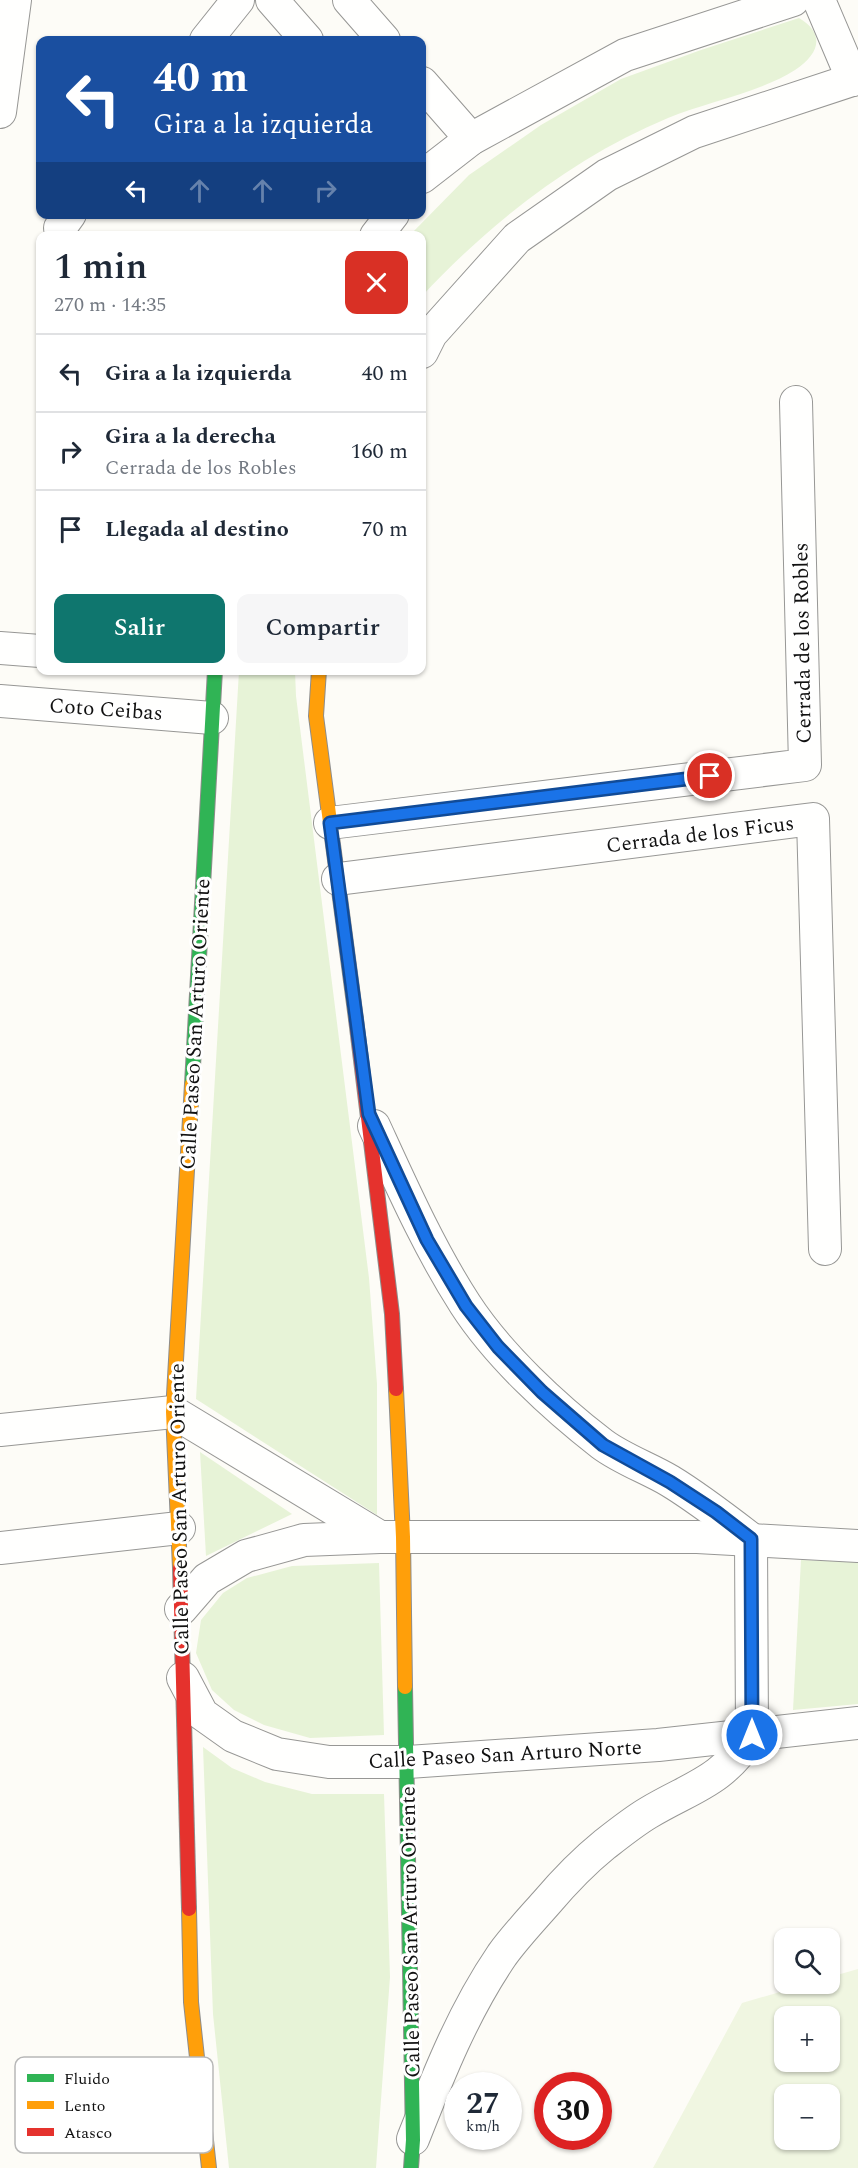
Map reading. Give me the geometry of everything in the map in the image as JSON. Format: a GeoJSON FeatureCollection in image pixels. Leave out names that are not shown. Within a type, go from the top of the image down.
{"type":"FeatureCollection","features":[{"type":"Feature","properties":{"kind":"street"},"geometry":{"type":"LineString","coordinates":[[0,112],[3,62],[15,0]]}},
{"type":"Feature","properties":{"kind":"street"},"geometry":{"type":"LineString","coordinates":[[209,36],[238,0]]}},
{"type":"Feature","properties":{"kind":"street"},"geometry":{"type":"LineString","coordinates":[[272,0],[304,36]]}},
{"type":"Feature","properties":{"kind":"street"},"geometry":{"type":"LineString","coordinates":[[349,0],[380,36]]}},
{"type":"Feature","properties":{"kind":"street"},"geometry":{"type":"LineString","coordinates":[[426,173],[471,139],[625,55],[793,0]]}},
{"type":"Feature","properties":{"kind":"street"},"geometry":{"type":"LineString","coordinates":[[426,344],[431,334],[517,237],[607,174],[693,132],[855,79],[819,0]]}},
{"type":"Feature","properties":{"kind":"street"},"geometry":{"type":"LineString","coordinates":[[426,88],[471,139]]}},
{"type":"Feature","properties":{"kind":"street"},"geometry":{"type":"LineString","coordinates":[[380,231],[389,219]]}},
{"type":"Feature","properties":{"kind":"street","name":"Cerrada de los Robles"},"geometry":{"type":"LineString","coordinates":[[330,823],[805,765],[796,402]]}},
{"type":"Feature","properties":{"kind":"street"},"geometry":{"type":"LineString","coordinates":[[0,648],[36,651]]}},
{"type":"Feature","properties":{"kind":"street","name":"Calle Paseo San Arturo Oriente"},"geometry":{"type":"LineString","coordinates":[[197,2057],[191,2002],[179,1528],[173,1412],[215,675]]}},
{"type":"Feature","properties":{"kind":"street","name":"Calle Paseo San Arturo Oriente"},"geometry":{"type":"LineString","coordinates":[[319,675],[316,716],[369,1114],[392,1314],[391,1537],[408,1762],[412,2154]]}},
{"type":"Feature","properties":{"kind":"street","name":"Coto Ceibas"},"geometry":{"type":"LineString","coordinates":[[0,701],[212,718]]}},
{"type":"Feature","properties":{"kind":"street","name":"Cerrada de los Ficus"},"geometry":{"type":"LineString","coordinates":[[338,879],[813,819],[825,1249]]}},
{"type":"Feature","properties":{"kind":"street","name":"Calle Paseo San Arturo Oriente"},"geometry":{"type":"LineString","coordinates":[[369,1114],[427,1240],[466,1306],[498,1347],[542,1392],[603,1445],[670,1482],[716,1512],[751,1539]]}},
{"type":"Feature","properties":{"kind":"street"},"geometry":{"type":"LineString","coordinates":[[0,1431],[173,1412],[391,1537]]}},
{"type":"Feature","properties":{"kind":"street"},"geometry":{"type":"LineString","coordinates":[[0,1548],[179,1528]]}},
{"type":"Feature","properties":{"kind":"street"},"geometry":{"type":"LineString","coordinates":[[181,1609],[207,1579],[246,1556],[304,1540],[391,1537],[697,1537],[858,1546]]}},
{"type":"Feature","properties":{"kind":"street"},"geometry":{"type":"LineString","coordinates":[[751,1539],[752,1735]]}},
{"type":"Feature","properties":{"kind":"street","name":"Calle Paseo San Arturo Norte"},"geometry":{"type":"LineString","coordinates":[[183,1678],[202,1714],[233,1736],[277,1754],[329,1762],[408,1762],[658,1745],[858,1723]]}},
{"type":"Feature","properties":{"kind":"street","name":"Calle Paseo San Arturo Oriente"},"geometry":{"type":"LineString","coordinates":[[412,2154],[447,2053],[475,1999],[502,1955],[562,1884],[603,1846],[648,1814],[711,1780],[738,1756],[752,1735]]}},
{"type":"Feature","properties":{"kind":"street","name":"Calle Paseo San Arturo Oriente"},"geometry":{"type":"LineString","coordinates":[[207,2153],[209,2168]]}},
{"type":"Feature","properties":{"kind":"green space"},"geometry":{"type":"Polygon","coordinates":[[[799,18],[808,24],[816,37],[814,51],[810,57],[781,78],[750,91],[668,118],[633,134],[567,172],[505,217],[476,242],[426,292],[426,231],[414,231],[469,175],[541,125],[621,79],[799,18]]]}},
{"type":"Feature","properties":{"kind":"green space"},"geometry":{"type":"Polygon","coordinates":[[[239,675],[295,675],[369,1278],[377,1384],[377,1515],[196,1399],[239,675]]]}},
{"type":"Feature","properties":{"kind":"green space"},"geometry":{"type":"Polygon","coordinates":[[[200,1452],[292,1514],[206,1556],[200,1452]]]}},
{"type":"Feature","properties":{"kind":"green space"},"geometry":{"type":"Polygon","coordinates":[[[801,1560],[858,1562],[858,1704],[793,1710],[801,1560]]]}},
{"type":"Feature","properties":{"kind":"green space"},"geometry":{"type":"Polygon","coordinates":[[[379,1563],[384,1735],[310,1738],[264,1725],[234,1710],[212,1690],[196,1653],[201,1620],[223,1593],[247,1578],[292,1566],[379,1563]]]}},
{"type":"Feature","properties":{"kind":"green space"},"geometry":{"type":"Polygon","coordinates":[[[203,1747],[232,1768],[265,1782],[312,1794],[384,1794],[390,1977],[376,2168],[229,2168],[213,2014],[203,1747]]]}},
{"type":"Feature","properties":{"kind":"green space"},"geometry":{"type":"Polygon","coordinates":[[[858,1969],[858,2168],[653,2168],[742,2003],[774,1994],[840,1994],[840,1974],[858,1969]]]}},
{"type":"Feature","properties":{"kind":"traffic: fast"},"geometry":{"type":"LineString","coordinates":[[192,1084],[215,675]]}},
{"type":"Feature","properties":{"kind":"traffic: fast"},"geometry":{"type":"LineString","coordinates":[[405,1687],[413,2140],[411,2168]]}},
{"type":"Feature","properties":{"kind":"traffic: slow"},"geometry":{"type":"LineString","coordinates":[[319,675],[316,716],[356,1019]]}},
{"type":"Feature","properties":{"kind":"traffic: slow"},"geometry":{"type":"LineString","coordinates":[[180,1568],[173,1412],[192,1084]]}},
{"type":"Feature","properties":{"kind":"traffic: slow"},"geometry":{"type":"LineString","coordinates":[[396,1389],[403,1537],[405,1687]]}},
{"type":"Feature","properties":{"kind":"traffic: slow"},"geometry":{"type":"LineString","coordinates":[[189,1909],[191,2002],[197,2057]]}},
{"type":"Feature","properties":{"kind":"traffic: slow"},"geometry":{"type":"LineString","coordinates":[[207,2153],[209,2168]]}},
{"type":"Feature","properties":{"kind":"traffic: jam"},"geometry":{"type":"LineString","coordinates":[[356,1019],[392,1314],[396,1389]]}},
{"type":"Feature","properties":{"kind":"traffic: jam"},"geometry":{"type":"LineString","coordinates":[[180,1568],[189,1909]]}},
{"type":"Feature","properties":{"kind":"route"},"geometry":{"type":"LineString","coordinates":[[710,776],[330,823],[369,1114],[400,1184],[427,1240],[466,1306],[498,1347],[542,1392],[603,1445],[670,1482],[716,1512],[751,1539],[752,1735]]}}]}
